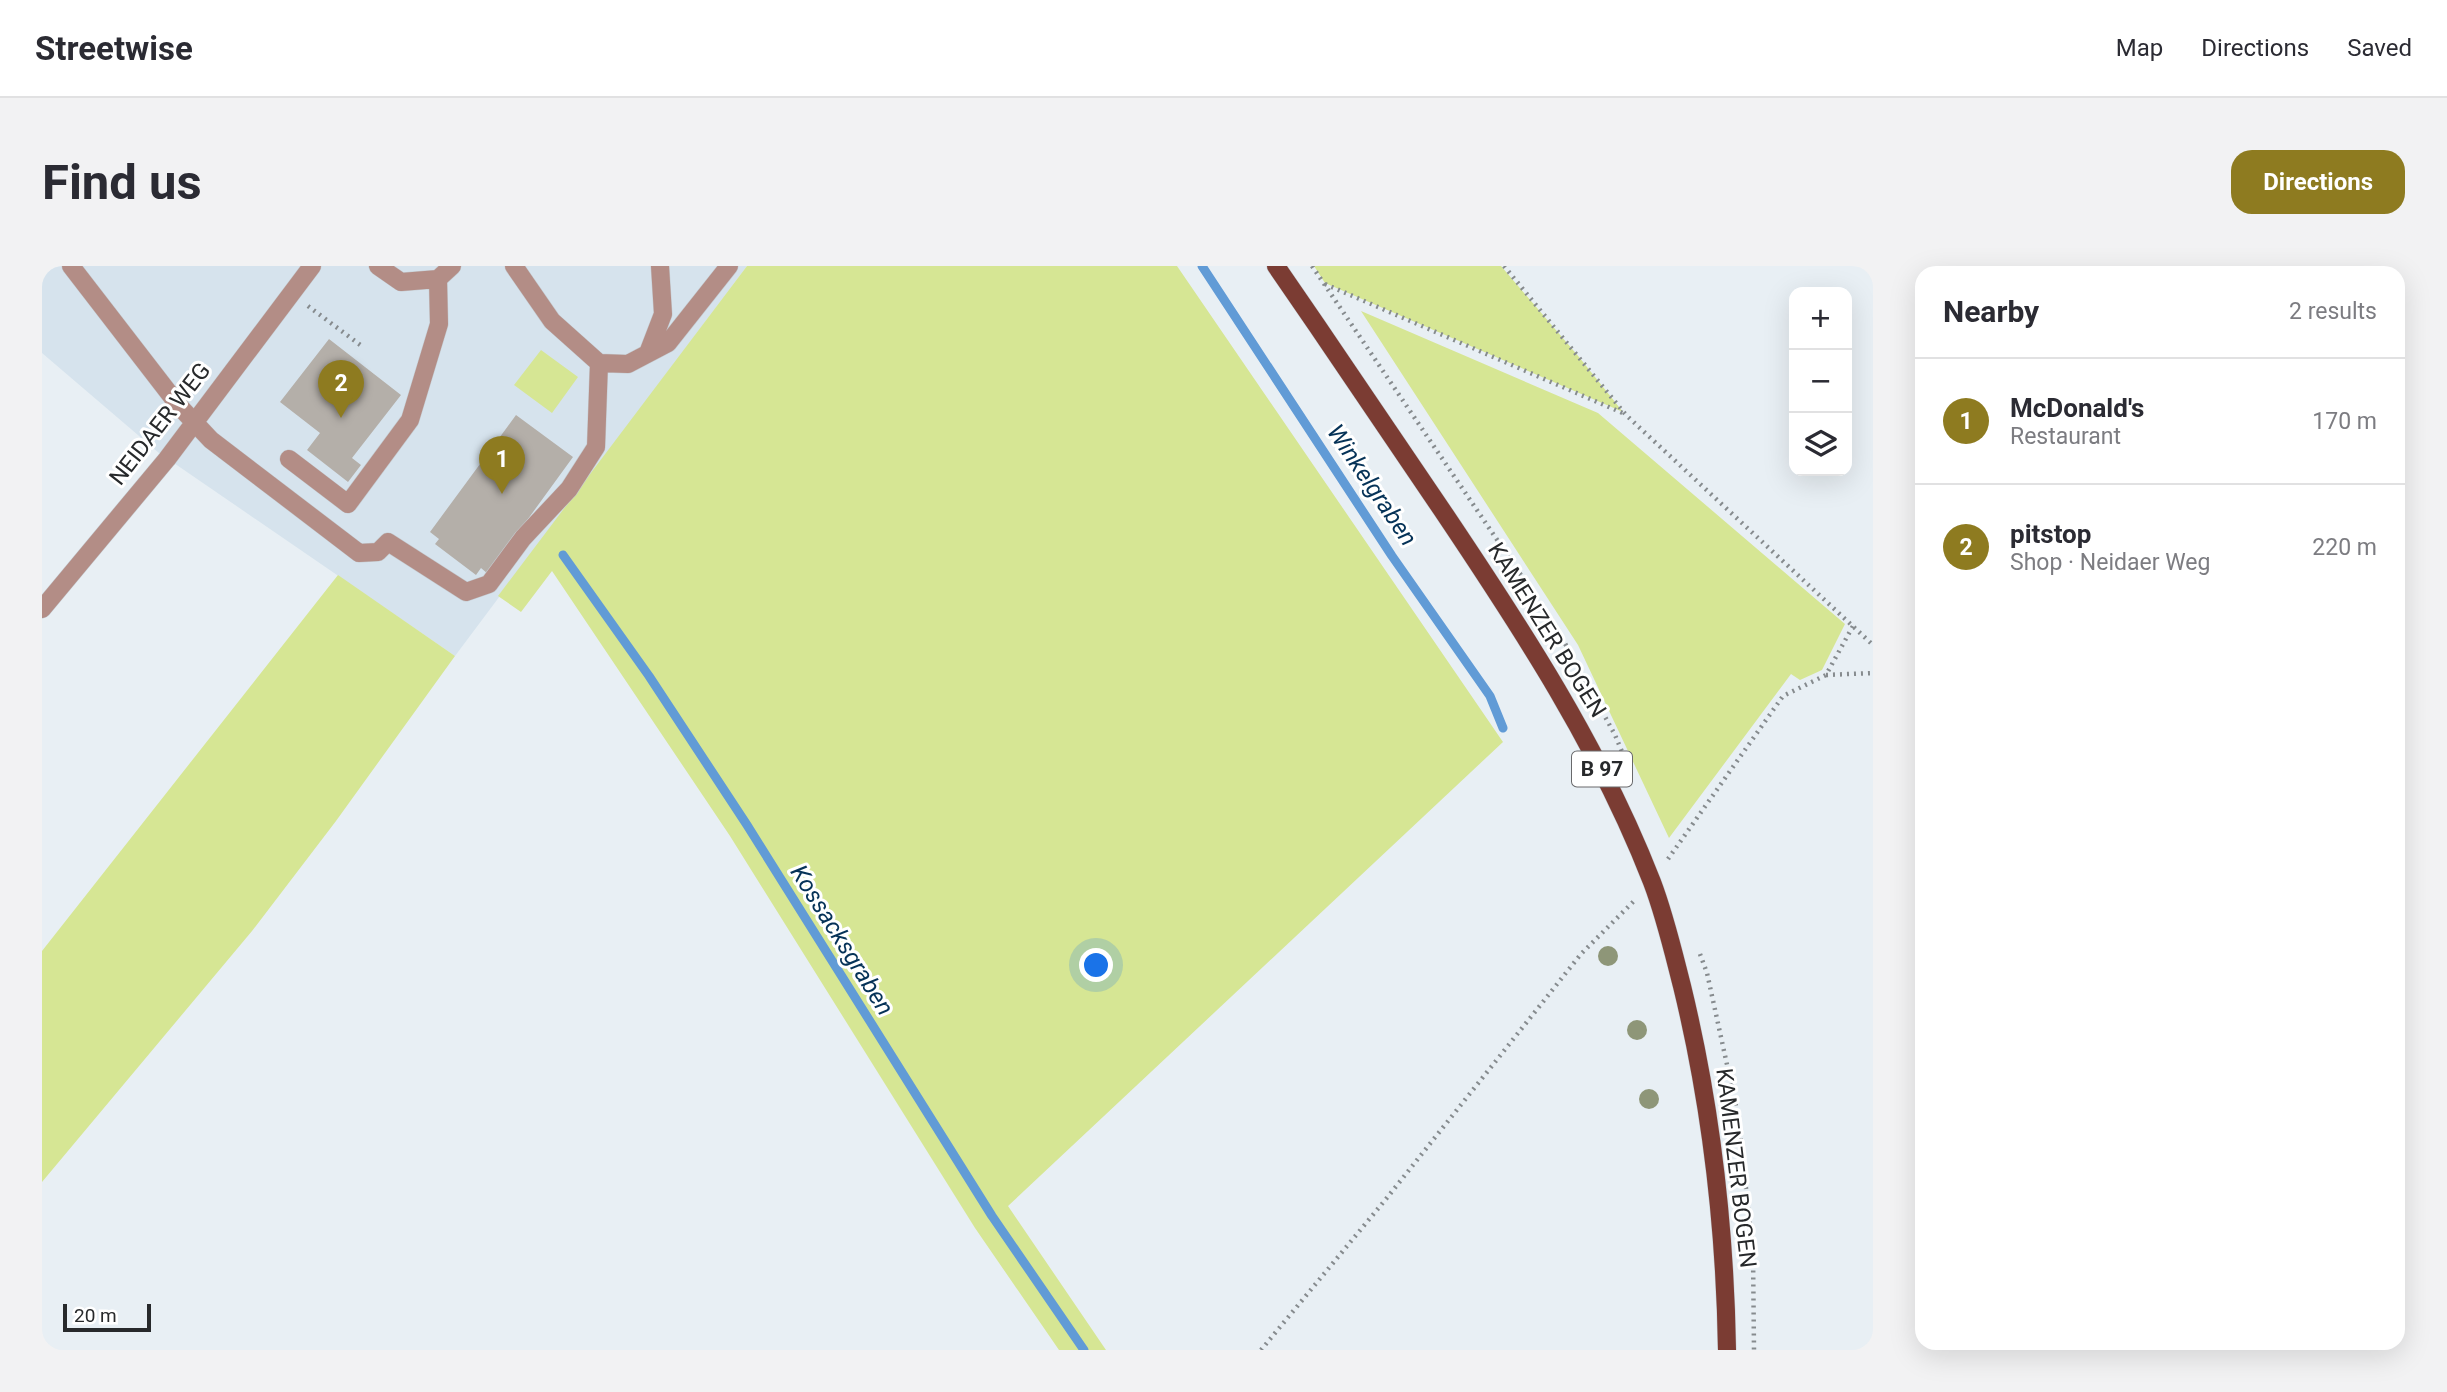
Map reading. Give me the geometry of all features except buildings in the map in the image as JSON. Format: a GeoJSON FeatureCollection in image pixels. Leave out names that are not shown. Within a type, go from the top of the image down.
{"type":"FeatureCollection","features":[{"type":"Feature","properties":{"kind":"main road","name":"KAMENZER BOGEN"},"geometry":{"type":"LineString","coordinates":[[1276,266],[1519,624],[1600,764],[1652,883],[1691,1023],[1708,1117],[1726,1269],[1727,1350]]}},
{"type":"Feature","properties":{"kind":"street"},"geometry":{"type":"LineString","coordinates":[[71,266],[179,406],[211,440],[359,553],[378,552],[388,542],[466,592],[489,584],[523,538],[569,489],[596,447],[599,363]]}},
{"type":"Feature","properties":{"kind":"street","name":"NEIDAER WEG"},"geometry":{"type":"LineString","coordinates":[[42,609],[167,459],[312,266]]}},
{"type":"Feature","properties":{"kind":"street"},"geometry":{"type":"LineString","coordinates":[[378,266],[401,282],[438,279],[452,266]]}},
{"type":"Feature","properties":{"kind":"street"},"geometry":{"type":"LineString","coordinates":[[514,266],[552,321],[599,363],[628,364],[668,343],[729,266]]}},
{"type":"Feature","properties":{"kind":"street"},"geometry":{"type":"LineString","coordinates":[[648,354],[663,314],[662,266]]}},
{"type":"Feature","properties":{"kind":"street"},"geometry":{"type":"LineString","coordinates":[[289,459],[348,504],[410,420],[439,324],[438,279]]}},
{"type":"Feature","properties":{"kind":"path"},"geometry":{"type":"LineString","coordinates":[[1504,266],[1626,415],[1873,645]]}},
{"type":"Feature","properties":{"kind":"path"},"geometry":{"type":"LineString","coordinates":[[1324,283],[1626,415]]}},
{"type":"Feature","properties":{"kind":"path"},"geometry":{"type":"LineString","coordinates":[[292,294],[363,347]]}},
{"type":"Feature","properties":{"kind":"path"},"geometry":{"type":"LineString","coordinates":[[1826,676],[1853,626]]}},
{"type":"Feature","properties":{"kind":"path"},"geometry":{"type":"LineString","coordinates":[[1261,1350],[1386,1199],[1581,954],[1652,883],[1783,696],[1826,676],[1873,673]]}},
{"type":"Feature","properties":{"kind":"shaded area"},"geometry":{"type":"Polygon","coordinates":[[[42,266],[310,266],[166,459],[42,353],[42,266]]]}},
{"type":"Feature","properties":{"kind":"shaded area"},"geometry":{"type":"Polygon","coordinates":[[[313,266],[747,266],[455,656],[168,459],[313,266]]]}},
{"type":"Feature","properties":{"kind":"green space"},"geometry":{"type":"Polygon","coordinates":[[[747,266],[1177,266],[1503,742],[1008,1206],[1106,1350],[1059,1350],[975,1228],[730,836],[552,571],[521,612],[498,596],[747,266]]]}},
{"type":"Feature","properties":{"kind":"green space"},"geometry":{"type":"Polygon","coordinates":[[[1314,266],[1501,266],[1623,412],[1325,283],[1314,266]]]}},
{"type":"Feature","properties":{"kind":"green space"},"geometry":{"type":"Polygon","coordinates":[[[1361,311],[1598,413],[1845,624],[1822,670],[1800,680],[1791,674],[1669,838],[1578,645],[1361,311]]]}},
{"type":"Feature","properties":{"kind":"green space"},"geometry":{"type":"Polygon","coordinates":[[[541,350],[578,377],[552,413],[514,385],[541,350]]]}},
{"type":"Feature","properties":{"kind":"green space"},"geometry":{"type":"Polygon","coordinates":[[[338,575],[455,656],[336,821],[252,931],[42,1182],[42,951],[338,575]]]}},
{"type":"Feature","properties":{"kind":"waterway","name":"Winkelgraben"},"geometry":{"type":"LineString","coordinates":[[1202,266],[1392,556],[1490,696],[1503,728]]}},
{"type":"Feature","properties":{"kind":"waterway","name":"Kossacksgraben"},"geometry":{"type":"LineString","coordinates":[[563,555],[649,676],[747,825],[992,1216],[1084,1350]]}},
{"type":"Feature","properties":{"kind":"place","name":"pitstop"},"geometry":{"type":"Point","coordinates":[341,418]}},
{"type":"Feature","properties":{"kind":"place","name":"McDonald's"},"geometry":{"type":"Point","coordinates":[502,494]}}]}
